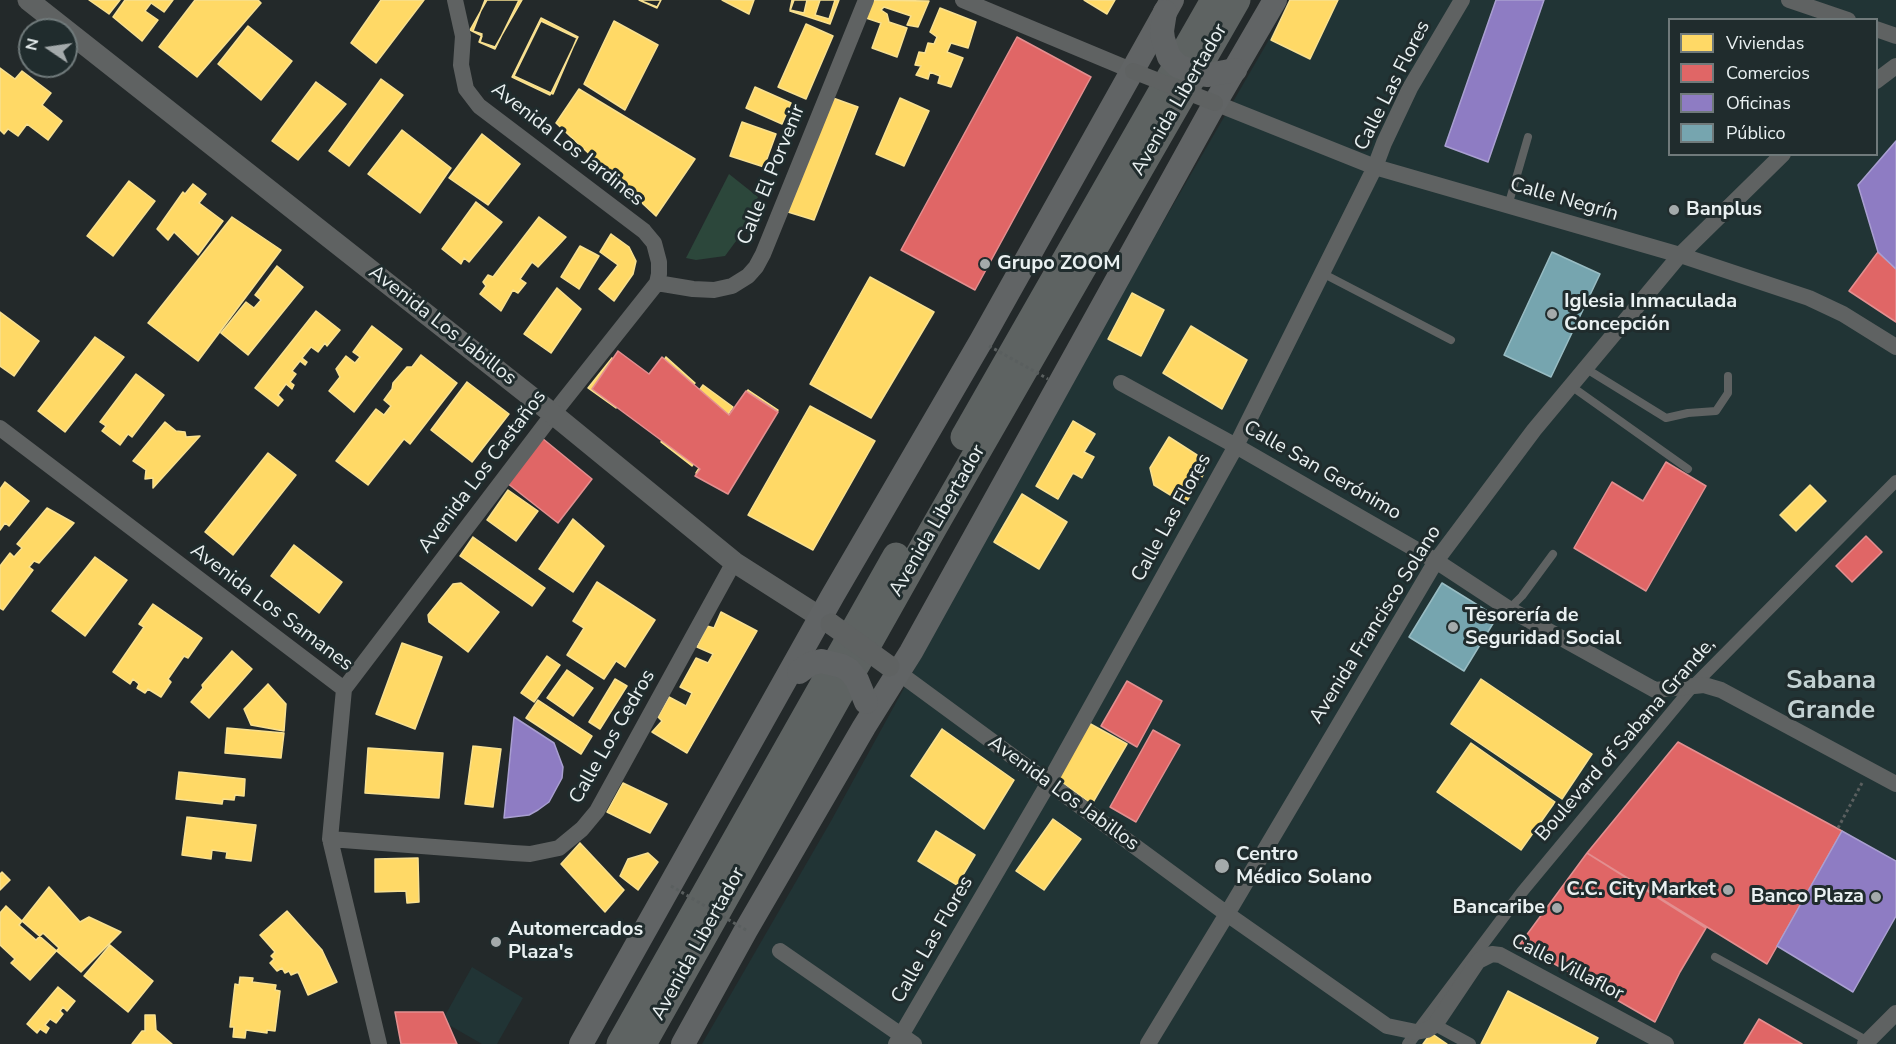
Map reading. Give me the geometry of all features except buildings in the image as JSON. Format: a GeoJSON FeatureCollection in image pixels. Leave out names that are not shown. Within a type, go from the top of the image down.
{"type":"FeatureCollection","features":[{"type":"Feature","properties":{"kind":"main road","name":"Avenida Libertador"},"geometry":{"type":"LineString","coordinates":[[620,1044],[1214,0]]}},
{"type":"Feature","properties":{"kind":"main road","name":"Avenida Libertador"},"geometry":{"type":"LineString","coordinates":[[643,1044],[927,539],[1238,0]]}},
{"type":"Feature","properties":{"kind":"main road","name":"Avenida Libertador"},"geometry":{"type":"LineString","coordinates":[[683,1044],[1275,0]]}},
{"type":"Feature","properties":{"kind":"main road"},"geometry":{"type":"LineString","coordinates":[[580,1044],[826,620],[1169,6]]}},
{"type":"Feature","properties":{"kind":"main road"},"geometry":{"type":"LineString","coordinates":[[1169,6],[1162,31],[1163,39],[1169,57],[1178,66],[1208,75],[1235,69]]}},
{"type":"Feature","properties":{"kind":"main road"},"geometry":{"type":"LineString","coordinates":[[791,679],[810,664],[821,661],[849,670],[857,680],[866,702],[864,728]]}},
{"type":"Feature","properties":{"kind":"street","name":"Avenida Los Jabillos"},"geometry":{"type":"LineString","coordinates":[[28,0],[51,18]]}},
{"type":"Feature","properties":{"kind":"street","name":"Avenida Los Jardines"},"geometry":{"type":"LineString","coordinates":[[455,0],[463,36],[461,65],[466,89],[479,106],[644,231],[654,243],[659,262],[657,283]]}},
{"type":"Feature","properties":{"kind":"street","name":"Calle El Porvenir"},"geometry":{"type":"LineString","coordinates":[[657,283],[714,290],[732,286],[748,276],[756,267],[866,0]]}},
{"type":"Feature","properties":{"kind":"street"},"geometry":{"type":"LineString","coordinates":[[963,0],[1133,71]]}},
{"type":"Feature","properties":{"kind":"street","name":"Calle Las Flores"},"geometry":{"type":"LineString","coordinates":[[904,1041],[1236,446],[1375,167],[1410,88],[1462,0]]}},
{"type":"Feature","properties":{"kind":"street"},"geometry":{"type":"LineString","coordinates":[[1789,0],[1842,18]]}},
{"type":"Feature","properties":{"kind":"street"},"geometry":{"type":"LineString","coordinates":[[1878,30],[1896,36]]}},
{"type":"Feature","properties":{"kind":"street","name":"Avenida Los Jabillos"},"geometry":{"type":"LineString","coordinates":[[78,39],[553,414],[734,562],[826,620],[1227,914]]}},
{"type":"Feature","properties":{"kind":"street"},"geometry":{"type":"LineString","coordinates":[[1878,80],[1896,66]]}},
{"type":"Feature","properties":{"kind":"street","name":"Calle Negrín"},"geometry":{"type":"LineString","coordinates":[[1133,71],[1375,167],[1680,255],[1809,298],[1843,314],[1896,347]]}},
{"type":"Feature","properties":{"kind":"street","name":"Avenida Francisco Solano"},"geometry":{"type":"LineString","coordinates":[[1148,1044],[1436,561],[1534,430],[1680,255],[1781,156]]}},
{"type":"Feature","properties":{"kind":"street","name":"Avenida Los Castaños"},"geometry":{"type":"LineString","coordinates":[[344,689],[553,414],[657,283]]}},
{"type":"Feature","properties":{"kind":"street","name":"Calle San Gerónimo"},"geometry":{"type":"LineString","coordinates":[[1121,383],[1436,561],[1509,609],[1656,690],[1693,686]]}},
{"type":"Feature","properties":{"kind":"street","name":"Avenida Los Samanes"},"geometry":{"type":"LineString","coordinates":[[0,428],[344,689],[330,839],[379,1044]]}},
{"type":"Feature","properties":{"kind":"street","name":"Boulevard of Sabana Grande,"},"geometry":{"type":"LineString","coordinates":[[1412,1038],[1522,892],[1693,686],[1896,481]]}},
{"type":"Feature","properties":{"kind":"street","name":"Calle Los Cedros"},"geometry":{"type":"LineString","coordinates":[[330,839],[530,854],[559,848],[582,829],[597,811],[734,562]]}},
{"type":"Feature","properties":{"kind":"street"},"geometry":{"type":"LineString","coordinates":[[1693,686],[1704,685],[1721,690],[1896,784]]}},
{"type":"Feature","properties":{"kind":"street"},"geometry":{"type":"LineString","coordinates":[[1227,914],[1387,1026],[1412,1038],[1435,1024],[1470,1044]]}},
{"type":"Feature","properties":{"kind":"street"},"geometry":{"type":"LineString","coordinates":[[780,951],[904,1041]]}},
{"type":"Feature","properties":{"kind":"street","name":"Calle Villaflor"},"geometry":{"type":"LineString","coordinates":[[1435,1024],[1478,961],[1492,954],[1500,955],[1666,1044]]}},
{"type":"Feature","properties":{"kind":"street"},"geometry":{"type":"LineString","coordinates":[[1867,1043],[1896,1012]]}},
{"type":"Feature","properties":{"kind":"lane"},"geometry":{"type":"LineString","coordinates":[[1508,206],[1528,136]]}},
{"type":"Feature","properties":{"kind":"lane"},"geometry":{"type":"LineString","coordinates":[[1322,273],[1451,340]]}},
{"type":"Feature","properties":{"kind":"lane"},"geometry":{"type":"LineString","coordinates":[[1585,368],[1666,418],[1688,413],[1716,411],[1728,393],[1728,376]]}},
{"type":"Feature","properties":{"kind":"lane"},"geometry":{"type":"LineString","coordinates":[[1570,386],[1688,469]]}},
{"type":"Feature","properties":{"kind":"lane"},"geometry":{"type":"LineString","coordinates":[[1509,609],[1522,596],[1553,554]]}},
{"type":"Feature","properties":{"kind":"lane"},"geometry":{"type":"LineString","coordinates":[[1715,957],[1867,1043]]}},
{"type":"Feature","properties":{"kind":"path"},"geometry":{"type":"LineString","coordinates":[[989,346],[1048,379]]}},
{"type":"Feature","properties":{"kind":"path"},"geometry":{"type":"LineString","coordinates":[[1838,828],[1868,771]]}},
{"type":"Feature","properties":{"kind":"path"},"geometry":{"type":"LineString","coordinates":[[671,886],[746,930]]}},
{"type":"Feature","properties":{"kind":"shaded area"},"geometry":{"type":"Polygon","coordinates":[[[1292,0],[1896,0],[1896,1044],[702,1044],[831,821],[1104,324],[1292,0]]]}},
{"type":"Feature","properties":{"kind":"shaded area"},"geometry":{"type":"Polygon","coordinates":[[[472,967],[523,998],[497,1044],[482,1044],[442,1021],[472,967]]]}},
{"type":"Feature","properties":{"kind":"green space"},"geometry":{"type":"Polygon","coordinates":[[[729,174],[758,197],[739,237],[725,256],[696,260],[686,258],[729,174]]]}},
{"type":"Feature","properties":{"kind":"place","name":"Banplus"},"geometry":{"type":"Point","coordinates":[1674,210]}},
{"type":"Feature","properties":{"kind":"place","name":"Grupo ZOOM"},"geometry":{"type":"Point","coordinates":[985,264]}},
{"type":"Feature","properties":{"kind":"place","name":"Iglesia Inmaculada Concepción"},"geometry":{"type":"Point","coordinates":[1552,314]}},
{"type":"Feature","properties":{"kind":"place","name":"Tesorería de Seguridad Social"},"geometry":{"type":"Point","coordinates":[1453,627]}},
{"type":"Feature","properties":{"kind":"place","name":"Centro Médico Solano"},"geometry":{"type":"Point","coordinates":[1222,866]}},
{"type":"Feature","properties":{"kind":"place","name":"C.C. City Market"},"geometry":{"type":"Point","coordinates":[1728,890]}},
{"type":"Feature","properties":{"kind":"place","name":"Banco Plaza"},"geometry":{"type":"Point","coordinates":[1876,897]}},
{"type":"Feature","properties":{"kind":"place","name":"Bancaribe"},"geometry":{"type":"Point","coordinates":[1557,908]}},
{"type":"Feature","properties":{"kind":"place","name":"Automercados Plaza's"},"geometry":{"type":"Point","coordinates":[496,942]}},
{"type":"Feature","properties":{"kind":"district","name":"Sabana Grande"},"geometry":{"type":"Point","coordinates":[1831,697]}}]}
